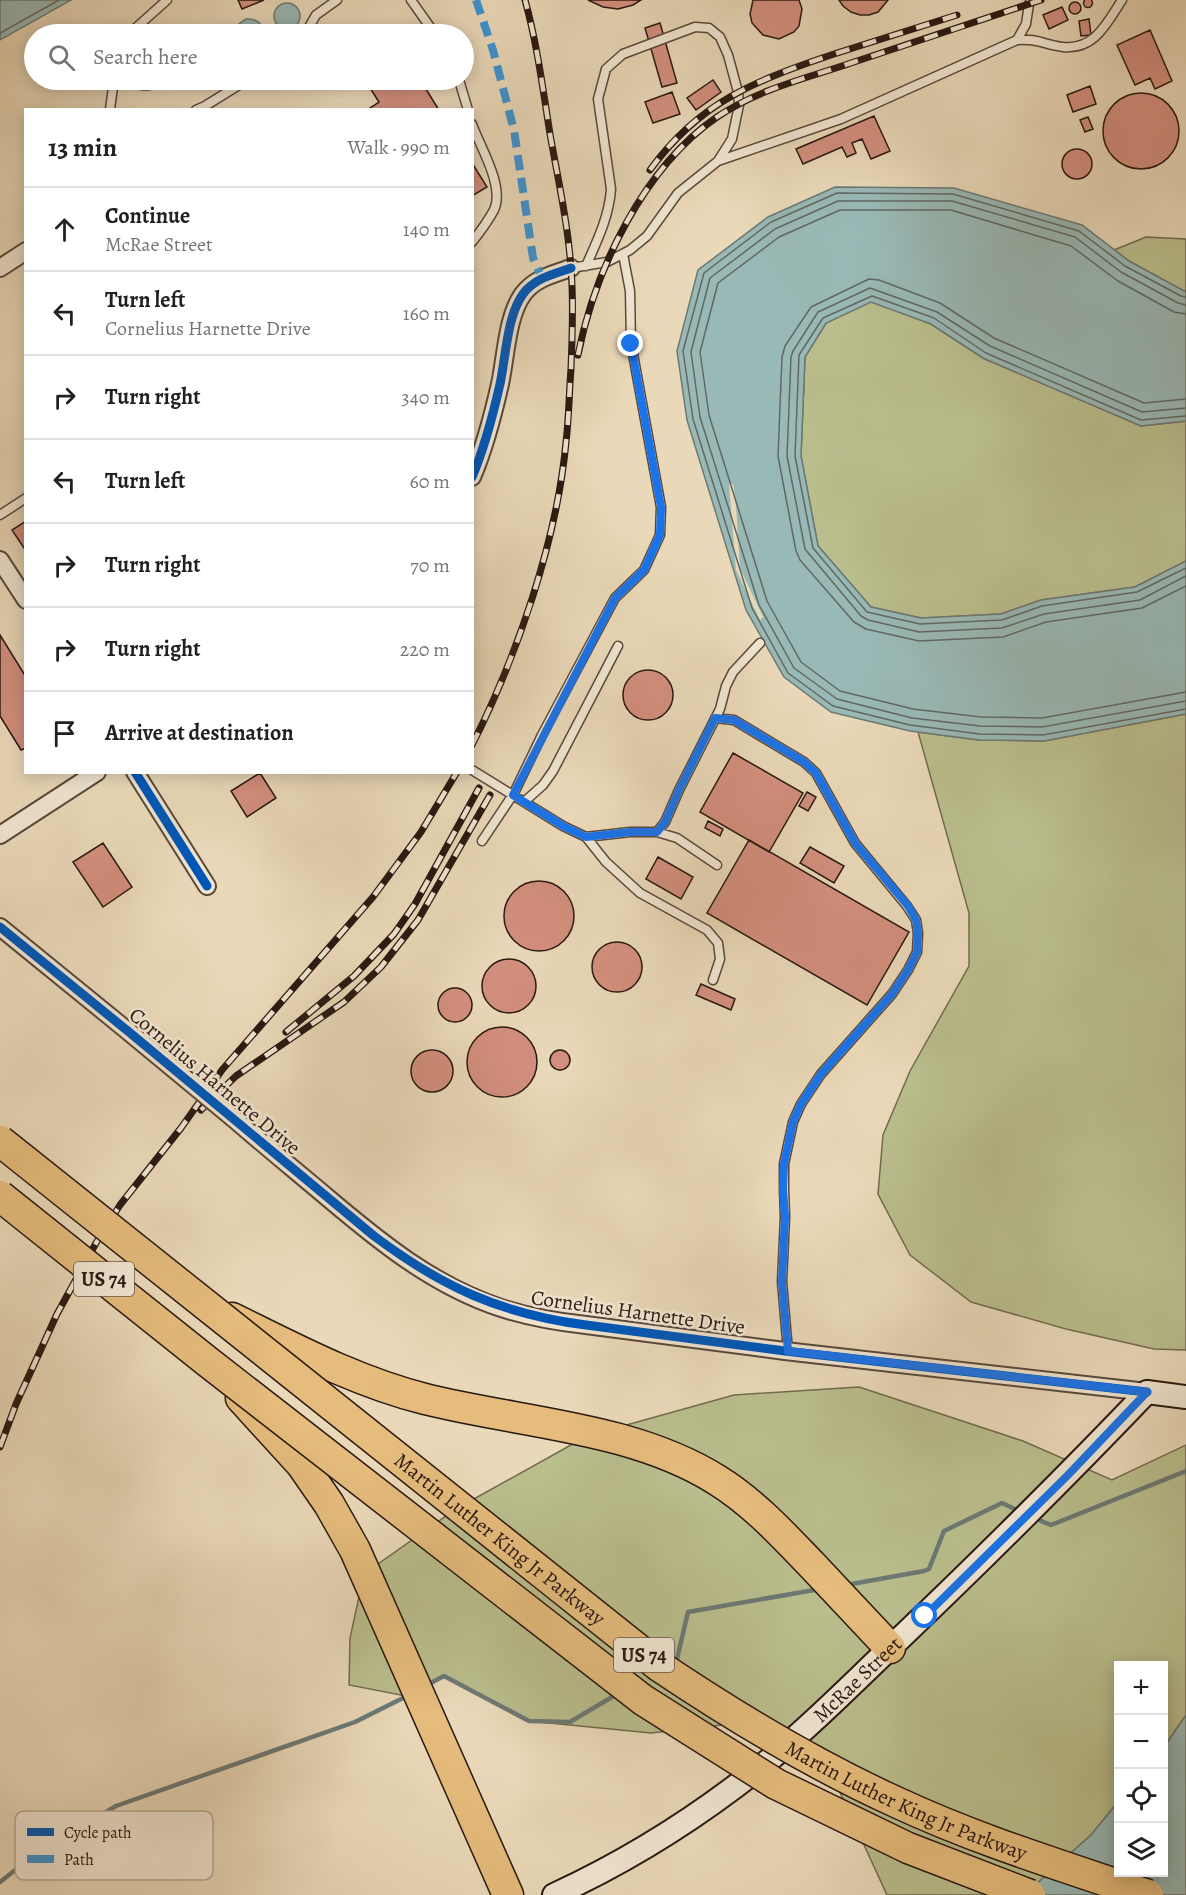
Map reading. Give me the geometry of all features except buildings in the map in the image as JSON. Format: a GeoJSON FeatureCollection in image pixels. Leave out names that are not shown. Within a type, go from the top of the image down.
{"type":"FeatureCollection","features":[{"type":"Feature","properties":{"kind":"highway","name":"Martin Luther King Jr Parkway"},"geometry":{"type":"LineString","coordinates":[[0,1141],[659,1666],[733,1716],[811,1761],[897,1803],[1007,1847],[1148,1895]]}},
{"type":"Feature","properties":{"kind":"highway","name":"Martin Luther King Jr Parkway"},"geometry":{"type":"LineString","coordinates":[[0,1196],[208,1362],[643,1700],[776,1784],[908,1848],[1030,1895]]}},
{"type":"Feature","properties":{"kind":"highway"},"geometry":{"type":"LineString","coordinates":[[206,1305],[336,1368],[398,1391],[474,1410],[611,1436],[689,1464],[744,1499],[772,1523],[890,1648]]}},
{"type":"Feature","properties":{"kind":"highway"},"geometry":{"type":"LineString","coordinates":[[208,1362],[302,1465],[329,1504],[355,1550],[508,1895]]}},
{"type":"Feature","properties":{"kind":"main road","name":"McRae Street"},"geometry":{"type":"LineString","coordinates":[[554,1895],[608,1868],[696,1814],[768,1761],[812,1723],[1067,1476],[1147,1392]]}},
{"type":"Feature","properties":{"kind":"main road"},"geometry":{"type":"LineString","coordinates":[[1147,1392],[1186,1397]]}},
{"type":"Feature","properties":{"kind":"street"},"geometry":{"type":"LineString","coordinates":[[0,268],[24,252]]}},
{"type":"Feature","properties":{"kind":"street"},"geometry":{"type":"LineString","coordinates":[[474,472],[484,447],[501,383],[514,311],[522,295],[536,281],[578,267]]}},
{"type":"Feature","properties":{"kind":"street"},"geometry":{"type":"LineString","coordinates":[[0,560],[24,597]]}},
{"type":"Feature","properties":{"kind":"street"},"geometry":{"type":"LineString","coordinates":[[0,835],[94,774]]}},
{"type":"Feature","properties":{"kind":"street"},"geometry":{"type":"LineString","coordinates":[[136,774],[207,886]]}},
{"type":"Feature","properties":{"kind":"street","name":"Cornelius Harnette Drive"},"geometry":{"type":"LineString","coordinates":[[0,927],[374,1236],[406,1260],[466,1294],[500,1307],[554,1321],[788,1351],[1147,1392]]}},
{"type":"Feature","properties":{"kind":"lane"},"geometry":{"type":"LineString","coordinates":[[140,24],[167,0]]}},
{"type":"Feature","properties":{"kind":"lane"},"geometry":{"type":"LineString","coordinates":[[311,24],[316,15],[337,0]]}},
{"type":"Feature","properties":{"kind":"lane"},"geometry":{"type":"LineString","coordinates":[[411,0],[428,24]]}},
{"type":"Feature","properties":{"kind":"lane"},"geometry":{"type":"LineString","coordinates":[[1017,40],[1026,24],[1029,4],[1032,0]]}},
{"type":"Feature","properties":{"kind":"lane"},"geometry":{"type":"LineString","coordinates":[[718,161],[841,119],[1017,40],[1031,38],[1064,47],[1082,46],[1095,39],[1122,0]]}},
{"type":"Feature","properties":{"kind":"lane"},"geometry":{"type":"LineString","coordinates":[[695,27],[709,28],[720,37],[731,63],[738,92],[739,105],[732,139],[718,161],[678,193],[647,236],[623,254],[607,262],[578,267],[601,232],[610,198],[598,99],[606,69],[623,54],[695,27]]}},
{"type":"Feature","properties":{"kind":"lane"},"geometry":{"type":"LineString","coordinates":[[112,108],[113,90]]}},
{"type":"Feature","properties":{"kind":"lane"},"geometry":{"type":"LineString","coordinates":[[200,108],[231,90]]}},
{"type":"Feature","properties":{"kind":"lane"},"geometry":{"type":"LineString","coordinates":[[462,90],[467,108]]}},
{"type":"Feature","properties":{"kind":"lane"},"geometry":{"type":"LineString","coordinates":[[474,129],[493,175],[496,194],[494,210],[474,239]]}},
{"type":"Feature","properties":{"kind":"lane"},"geometry":{"type":"LineString","coordinates":[[482,841],[513,795],[615,598],[644,570],[660,535],[661,507],[631,344],[630,291],[623,254]]}},
{"type":"Feature","properties":{"kind":"lane"},"geometry":{"type":"LineString","coordinates":[[0,515],[24,499]]}},
{"type":"Feature","properties":{"kind":"lane"},"geometry":{"type":"LineString","coordinates":[[657,832],[665,822],[715,718],[733,672],[760,643]]}},
{"type":"Feature","properties":{"kind":"lane"},"geometry":{"type":"LineString","coordinates":[[524,802],[543,785],[553,771],[618,646]]}},
{"type":"Feature","properties":{"kind":"lane"},"geometry":{"type":"LineString","coordinates":[[715,718],[734,720],[804,762],[816,773],[855,843],[908,906],[917,926],[917,952],[908,970],[892,994],[821,1074],[801,1104],[793,1122],[784,1164],[783,1189],[785,1217],[782,1282],[788,1351]]}},
{"type":"Feature","properties":{"kind":"lane"},"geometry":{"type":"LineString","coordinates":[[474,771],[563,826],[586,837],[606,862],[640,893],[707,930],[718,943],[720,958],[713,980]]}},
{"type":"Feature","properties":{"kind":"lane"},"geometry":{"type":"LineString","coordinates":[[586,837],[630,832],[657,832],[677,838],[717,865]]}},
{"type":"Feature","properties":{"kind":"green space"},"geometry":{"type":"Polygon","coordinates":[[[1146,237],[1186,239],[1186,292],[1129,261],[1114,250],[1146,237]]]}},
{"type":"Feature","properties":{"kind":"green space"},"geometry":{"type":"Polygon","coordinates":[[[871,301],[931,324],[983,358],[1141,426],[1186,421],[1186,561],[1135,587],[1041,600],[1001,614],[921,618],[871,607],[818,546],[801,456],[805,357],[826,323],[871,301]]]}},
{"type":"Feature","properties":{"kind":"green space"},"geometry":{"type":"Polygon","coordinates":[[[1186,714],[1186,1350],[1154,1349],[1066,1329],[971,1302],[910,1255],[878,1194],[883,1135],[910,1071],[969,966],[969,913],[918,732],[979,740],[1044,741],[1186,714]]]}},
{"type":"Feature","properties":{"kind":"green space"},"geometry":{"type":"Polygon","coordinates":[[[859,1387],[1023,1441],[1112,1480],[1186,1445],[1186,1715],[1168,1741],[1168,1661],[1114,1661],[1114,1807],[1091,1835],[1024,1895],[887,1895],[837,1786],[731,1724],[651,1733],[529,1721],[444,1676],[406,1696],[349,1685],[350,1638],[364,1574],[456,1509],[587,1436],[734,1395],[859,1387]]]}},
{"type":"Feature","properties":{"kind":"water"},"geometry":{"type":"Polygon","coordinates":[[[0,0],[71,0],[28,24],[24,24],[24,26],[0,40],[0,0]]]}},
{"type":"Feature","properties":{"kind":"water"},"geometry":{"type":"Polygon","coordinates":[[[282,4],[292,4],[299,11],[300,16],[297,24],[277,24],[275,21],[275,11],[282,4]]]}},
{"type":"Feature","properties":{"kind":"water"},"geometry":{"type":"Polygon","coordinates":[[[246,19],[260,24],[239,24],[246,19]]]}},
{"type":"Feature","properties":{"kind":"water"},"geometry":{"type":"Polygon","coordinates":[[[835,187],[954,188],[1082,225],[1129,261],[1186,292],[1186,421],[1141,426],[983,358],[931,324],[871,302],[826,323],[805,357],[801,456],[818,546],[871,607],[921,618],[1001,614],[1041,600],[1135,587],[1186,561],[1186,714],[1044,741],[979,740],[910,731],[831,712],[784,677],[746,610],[687,420],[677,351],[698,270],[768,217],[835,187]]]}},
{"type":"Feature","properties":{"kind":"water"},"geometry":{"type":"Polygon","coordinates":[[[1186,1715],[1186,1895],[1024,1895],[1091,1835],[1114,1807],[1114,1877],[1168,1877],[1168,1741],[1186,1715]]]}},
{"type":"Feature","properties":{"kind":"pier"},"geometry":{"type":"Polygon","coordinates":[[[729,484],[733,484],[736,506],[740,568],[763,617],[760,620],[736,570],[729,484]]]}},
{"type":"Feature","properties":{"kind":"waterway"},"geometry":{"type":"LineString","coordinates":[[1034,1518],[1051,1525],[1186,1471]]}},
{"type":"Feature","properties":{"kind":"waterway"},"geometry":{"type":"LineString","coordinates":[[846,1585],[929,1569],[944,1531],[1002,1503],[1021,1512]]}},
{"type":"Feature","properties":{"kind":"waterway"},"geometry":{"type":"LineString","coordinates":[[674,1661],[677,1659],[688,1612],[820,1589]]}},
{"type":"Feature","properties":{"kind":"waterway"},"geometry":{"type":"LineString","coordinates":[[425,1686],[444,1676],[529,1721],[570,1722],[617,1694]]}},
{"type":"Feature","properties":{"kind":"waterway"},"geometry":{"type":"LineString","coordinates":[[108,1811],[116,1806],[355,1722],[407,1696]]}},
{"type":"Feature","properties":{"kind":"waterway"},"geometry":{"type":"LineString","coordinates":[[0,1882],[15,1870]]}},
{"type":"Feature","properties":{"kind":"railway"},"geometry":{"type":"LineString","coordinates":[[474,741],[504,674],[533,597],[554,519],[568,424],[572,319],[570,252],[533,33],[525,0]]}},
{"type":"Feature","properties":{"kind":"railway"},"geometry":{"type":"LineString","coordinates":[[578,355],[597,289],[626,222],[667,163],[691,138],[717,117],[749,99],[782,86],[1041,0]]}},
{"type":"Feature","properties":{"kind":"railway"},"geometry":{"type":"LineString","coordinates":[[650,170],[689,126],[710,110],[755,84],[834,54],[957,15]]}},
{"type":"Feature","properties":{"kind":"railway"},"geometry":{"type":"LineString","coordinates":[[0,1447],[16,1404],[57,1314],[120,1205],[181,1128],[222,1070],[373,897],[421,832],[456,774]]}},
{"type":"Feature","properties":{"kind":"railway"},"geometry":{"type":"LineString","coordinates":[[286,1032],[354,976],[394,934],[415,904],[479,788]]}},
{"type":"Feature","properties":{"kind":"railway"},"geometry":{"type":"LineString","coordinates":[[201,1110],[236,1076],[344,1002],[381,967],[418,920],[490,795]]}},
{"type":"Feature","properties":{"kind":"marked path"},"geometry":{"type":"LineString","coordinates":[[476,0],[493,50],[514,130],[533,258],[542,278]]}},
{"type":"Feature","properties":{"kind":"cycle path"},"geometry":{"type":"LineString","coordinates":[[474,472],[491,419],[500,384],[510,325],[518,303],[533,284],[571,268]]}},
{"type":"Feature","properties":{"kind":"cycle path"},"geometry":{"type":"LineString","coordinates":[[136,774],[207,886]]}},
{"type":"Feature","properties":{"kind":"cycle path"},"geometry":{"type":"LineString","coordinates":[[0,927],[374,1236],[424,1270],[474,1296],[527,1314],[586,1325],[785,1351],[1147,1392]]}},
{"type":"Feature","properties":{"kind":"route"},"geometry":{"type":"LineString","coordinates":[[631,344],[661,507],[660,535],[644,570],[615,598],[542,735],[513,795],[563,826],[586,837],[630,832],[657,832],[665,822],[715,718],[734,720],[804,762],[816,773],[855,843],[908,906],[916,920],[918,933],[917,952],[908,970],[892,994],[821,1074],[801,1104],[793,1122],[784,1164],[783,1189],[785,1249],[782,1282],[788,1351],[1147,1392],[1067,1476],[925,1616]]}}]}
